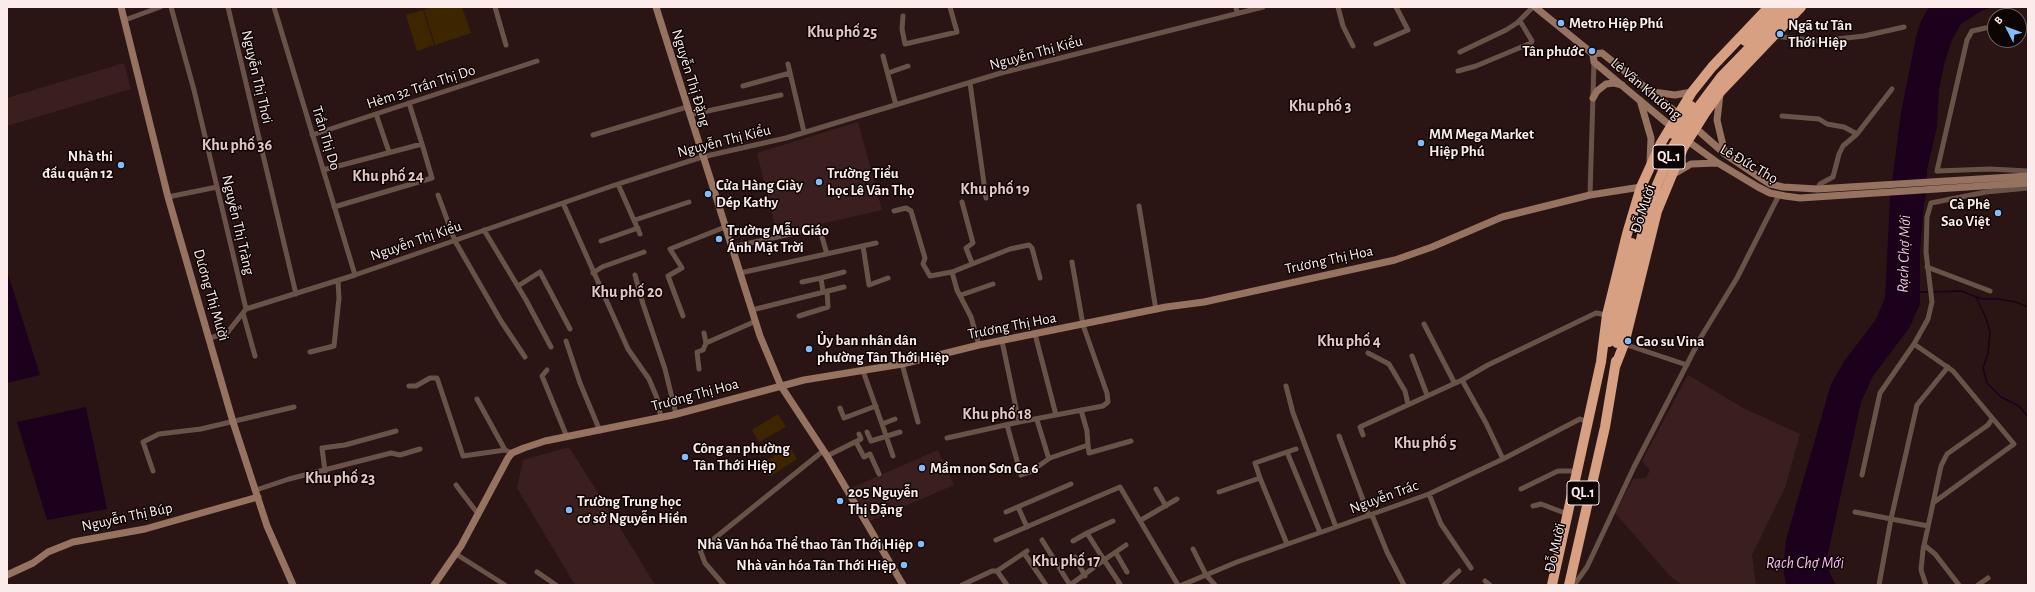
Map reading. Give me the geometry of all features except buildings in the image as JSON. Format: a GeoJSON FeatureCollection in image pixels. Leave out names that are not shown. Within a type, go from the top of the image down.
{"type":"FeatureCollection","features":[{"type":"Feature","properties":{"kind":"highway","name":"QL.1"},"geometry":{"type":"LineString","coordinates":[[1617,343],[1642,206],[1658,164],[1679,122],[1708,82],[1778,7]]}},
{"type":"Feature","properties":{"kind":"highway","name":"QL.1"},"geometry":{"type":"LineString","coordinates":[[1617,343],[1647,214],[1657,185],[1674,145],[1684,127],[1713,86],[1789,7]]}},
{"type":"Feature","properties":{"kind":"highway","name":"Đỗ Mười"},"geometry":{"type":"LineString","coordinates":[[1569,585],[1605,427],[1608,401],[1615,367],[1617,343],[1649,238],[1670,176],[1680,154],[1695,128],[1720,92],[1801,7]]}},
{"type":"Feature","properties":{"kind":"highway","name":"Đỗ Mười"},"geometry":{"type":"LineString","coordinates":[[1552,585],[1601,362],[1607,315],[1627,234],[1650,165],[1661,143],[1690,95],[1712,67],[1766,8]]}},
{"type":"Feature","properties":{"kind":"highway"},"geometry":{"type":"LineString","coordinates":[[1690,95],[1706,111]]}},
{"type":"Feature","properties":{"kind":"highway"},"geometry":{"type":"LineString","coordinates":[[1661,143],[1680,154]]}},
{"type":"Feature","properties":{"kind":"highway","name":"Đỗ Mười"},"geometry":{"type":"LineString","coordinates":[[1601,362],[1617,343]]}},
{"type":"Feature","properties":{"kind":"highway","name":"Đỗ Mười"},"geometry":{"type":"LineString","coordinates":[[1562,585],[1599,426],[1608,401]]}},
{"type":"Feature","properties":{"kind":"highway","name":"Đỗ Mười"},"geometry":{"type":"LineString","coordinates":[[1545,585],[1581,431],[1588,422]]}},
{"type":"Feature","properties":{"kind":"street","name":"Dương Thị Mười"},"geometry":{"type":"LineString","coordinates":[[121,7],[168,197],[210,338],[233,422],[270,532],[293,585]]}},
{"type":"Feature","properties":{"kind":"street"},"geometry":{"type":"LineString","coordinates":[[124,20],[160,7]]}},
{"type":"Feature","properties":{"kind":"street","name":"Nguyễn Thị Tràng"},"geometry":{"type":"LineString","coordinates":[[172,7],[217,188],[255,356]]}},
{"type":"Feature","properties":{"kind":"street","name":"Nguyễn Thị Thơi"},"geometry":{"type":"LineString","coordinates":[[228,7],[296,294]]}},
{"type":"Feature","properties":{"kind":"street","name":"Trần Thị Do"},"geometry":{"type":"LineString","coordinates":[[274,7],[355,275]]}},
{"type":"Feature","properties":{"kind":"street"},"geometry":{"type":"LineString","coordinates":[[495,7],[506,45]]}},
{"type":"Feature","properties":{"kind":"street","name":"Nguyễn Thị Đặng"},"geometry":{"type":"LineString","coordinates":[[656,7],[702,157],[760,336],[781,386],[825,453]]}},
{"type":"Feature","properties":{"kind":"street"},"geometry":{"type":"LineString","coordinates":[[903,16],[902,29],[905,44],[957,32],[950,7]]}},
{"type":"Feature","properties":{"kind":"street"},"geometry":{"type":"LineString","coordinates":[[1236,7],[1237,13]]}},
{"type":"Feature","properties":{"kind":"street","name":"Nguyễn Thị Kiểu"},"geometry":{"type":"LineString","coordinates":[[245,311],[355,275],[618,184],[702,157],[804,132],[1002,73],[1263,7]]}},
{"type":"Feature","properties":{"kind":"street"},"geometry":{"type":"LineString","coordinates":[[1338,7],[1343,26],[1353,46]]}},
{"type":"Feature","properties":{"kind":"street"},"geometry":{"type":"LineString","coordinates":[[1376,44],[1408,30],[1396,7]]}},
{"type":"Feature","properties":{"kind":"street"},"geometry":{"type":"LineString","coordinates":[[1460,52],[1506,30],[1520,21],[1534,7]]}},
{"type":"Feature","properties":{"kind":"street","name":"Lê Văn Khương"},"geometry":{"type":"LineString","coordinates":[[1534,7],[1593,54],[1594,62],[1688,140]]}},
{"type":"Feature","properties":{"kind":"street"},"geometry":{"type":"LineString","coordinates":[[1458,71],[1476,66],[1531,43],[1532,41],[1520,21]]}},
{"type":"Feature","properties":{"kind":"street"},"geometry":{"type":"LineString","coordinates":[[1773,36],[1819,41],[1864,36],[1904,27]]}},
{"type":"Feature","properties":{"kind":"street"},"geometry":{"type":"LineString","coordinates":[[1987,28],[1972,31],[1966,40],[1937,171],[1990,169],[2028,171]]}},
{"type":"Feature","properties":{"kind":"street","name":"Lê Văn Khương"},"geometry":{"type":"LineString","coordinates":[[1593,54],[1602,53],[1695,128]]}},
{"type":"Feature","properties":{"kind":"street"},"geometry":{"type":"LineString","coordinates":[[883,56],[896,105]]}},
{"type":"Feature","properties":{"kind":"street","name":"Hẻm 32 Trần Thị Do"},"geometry":{"type":"LineString","coordinates":[[312,135],[537,61]]}},
{"type":"Feature","properties":{"kind":"street"},"geometry":{"type":"LineString","coordinates":[[1590,195],[1594,62]]}},
{"type":"Feature","properties":{"kind":"street"},"geometry":{"type":"LineString","coordinates":[[788,64],[804,132]]}},
{"type":"Feature","properties":{"kind":"street"},"geometry":{"type":"LineString","coordinates":[[888,73],[908,66]]}},
{"type":"Feature","properties":{"kind":"street"},"geometry":{"type":"LineString","coordinates":[[742,86],[790,73]]}},
{"type":"Feature","properties":{"kind":"street"},"geometry":{"type":"LineString","coordinates":[[970,83],[986,198]]}},
{"type":"Feature","properties":{"kind":"street"},"geometry":{"type":"LineString","coordinates":[[1593,98],[1597,91],[1606,84],[1614,83],[1623,85]]}},
{"type":"Feature","properties":{"kind":"street"},"geometry":{"type":"LineString","coordinates":[[1817,189],[1820,184],[1833,177],[1839,154],[1843,146],[1857,134],[1892,89]]}},
{"type":"Feature","properties":{"kind":"street"},"geometry":{"type":"LineString","coordinates":[[1650,91],[1663,95],[1690,95]]}},
{"type":"Feature","properties":{"kind":"street"},"geometry":{"type":"LineString","coordinates":[[1720,92],[1718,120],[1725,154]]}},
{"type":"Feature","properties":{"kind":"street"},"geometry":{"type":"LineString","coordinates":[[689,115],[781,95]]}},
{"type":"Feature","properties":{"kind":"street"},"geometry":{"type":"LineString","coordinates":[[1640,99],[1651,138],[1650,165]]}},
{"type":"Feature","properties":{"kind":"street"},"geometry":{"type":"LineString","coordinates":[[334,206],[432,178],[409,104]]}},
{"type":"Feature","properties":{"kind":"street"},"geometry":{"type":"LineString","coordinates":[[593,135],[687,107]]}},
{"type":"Feature","properties":{"kind":"street"},"geometry":{"type":"LineString","coordinates":[[376,114],[389,152]]}},
{"type":"Feature","properties":{"kind":"street"},"geometry":{"type":"LineString","coordinates":[[1782,116],[1819,119],[1827,124],[1844,127],[1857,134]]}},
{"type":"Feature","properties":{"kind":"street","name":"Lê Đức Thọ"},"geometry":{"type":"LineString","coordinates":[[1695,128],[1725,154],[1766,182],[1783,187],[1874,190]]}},
{"type":"Feature","properties":{"kind":"street","name":"Lê Đức Thọ"},"geometry":{"type":"LineString","coordinates":[[1688,140],[1718,163],[1770,193],[1800,198],[1874,190]]}},
{"type":"Feature","properties":{"kind":"street"},"geometry":{"type":"LineString","coordinates":[[323,170],[422,144]]}},
{"type":"Feature","properties":{"kind":"street"},"geometry":{"type":"LineString","coordinates":[[1670,176],[1691,164],[1718,163]]}},
{"type":"Feature","properties":{"kind":"street"},"geometry":{"type":"LineString","coordinates":[[1874,190],[2028,176]]}},
{"type":"Feature","properties":{"kind":"street"},"geometry":{"type":"LineString","coordinates":[[1939,185],[2028,183]]}},
{"type":"Feature","properties":{"kind":"street"},"geometry":{"type":"LineString","coordinates":[[618,184],[640,234]]}},
{"type":"Feature","properties":{"kind":"street","name":"Trương Thị Hoa"},"geometry":{"type":"LineString","coordinates":[[512,453],[545,441],[661,418],[781,386],[834,375],[902,364],[979,345],[1204,302],[1395,260],[1502,217],[1590,195],[1642,187]]}},
{"type":"Feature","properties":{"kind":"street"},"geometry":{"type":"LineString","coordinates":[[1574,585],[1587,567],[1634,467],[1701,337],[1736,278],[1783,187]]}},
{"type":"Feature","properties":{"kind":"street"},"geometry":{"type":"LineString","coordinates":[[168,197],[217,188]]}},
{"type":"Feature","properties":{"kind":"street"},"geometry":{"type":"LineString","coordinates":[[1862,474],[1880,393],[1914,344],[1928,319],[1932,302],[1930,279],[1927,267],[1927,217],[1931,203],[1986,192],[2028,188]]}},
{"type":"Feature","properties":{"kind":"street"},"geometry":{"type":"LineString","coordinates":[[438,194],[455,240],[501,321],[525,357]]}},
{"type":"Feature","properties":{"kind":"street"},"geometry":{"type":"LineString","coordinates":[[635,220],[689,202]]}},
{"type":"Feature","properties":{"kind":"street"},"geometry":{"type":"LineString","coordinates":[[962,202],[973,243],[966,248],[972,263]]}},
{"type":"Feature","properties":{"kind":"street"},"geometry":{"type":"LineString","coordinates":[[563,203],[592,273],[628,349],[649,379],[657,398],[661,418]]}},
{"type":"Feature","properties":{"kind":"street"},"geometry":{"type":"LineString","coordinates":[[1139,206],[1156,310]]}},
{"type":"Feature","properties":{"kind":"street"},"geometry":{"type":"LineString","coordinates":[[894,210],[906,208],[911,211],[925,258],[923,264],[930,276],[952,272],[1010,249],[1031,245],[1040,278]]}},
{"type":"Feature","properties":{"kind":"street"},"geometry":{"type":"LineString","coordinates":[[683,316],[668,276],[682,268],[670,249],[725,227]]}},
{"type":"Feature","properties":{"kind":"street"},"geometry":{"type":"LineString","coordinates":[[601,241],[638,228]]}},
{"type":"Feature","properties":{"kind":"street"},"geometry":{"type":"LineString","coordinates":[[819,228],[827,254]]}},
{"type":"Feature","properties":{"kind":"street"},"geometry":{"type":"LineString","coordinates":[[484,230],[518,286],[551,347]]}},
{"type":"Feature","properties":{"kind":"street"},"geometry":{"type":"LineString","coordinates":[[732,247],[800,232]]}},
{"type":"Feature","properties":{"kind":"street"},"geometry":{"type":"LineString","coordinates":[[740,273],[876,243]]}},
{"type":"Feature","properties":{"kind":"street"},"geometry":{"type":"LineString","coordinates":[[863,246],[869,285],[888,278]]}},
{"type":"Feature","properties":{"kind":"street"},"geometry":{"type":"LineString","coordinates":[[592,273],[602,267],[644,252]]}},
{"type":"Feature","properties":{"kind":"street"},"geometry":{"type":"LineString","coordinates":[[947,438],[1019,422],[1037,420],[1103,406],[1108,402],[1107,393],[1083,325],[1072,262]]}},
{"type":"Feature","properties":{"kind":"street"},"geometry":{"type":"LineString","coordinates":[[1927,267],[1990,291]]}},
{"type":"Feature","properties":{"kind":"street"},"geometry":{"type":"LineString","coordinates":[[518,286],[540,272],[570,328]]}},
{"type":"Feature","properties":{"kind":"street"},"geometry":{"type":"LineString","coordinates":[[802,282],[844,272]]}},
{"type":"Feature","properties":{"kind":"street"},"geometry":{"type":"LineString","coordinates":[[952,272],[971,318],[979,345]]}},
{"type":"Feature","properties":{"kind":"street"},"geometry":{"type":"LineString","coordinates":[[635,275],[665,369],[676,414]]}},
{"type":"Feature","properties":{"kind":"street"},"geometry":{"type":"LineString","coordinates":[[799,316],[828,307],[821,278]]}},
{"type":"Feature","properties":{"kind":"street"},"geometry":{"type":"LineString","coordinates":[[310,352],[334,346],[339,298],[338,280]]}},
{"type":"Feature","properties":{"kind":"street"},"geometry":{"type":"LineString","coordinates":[[961,295],[993,284]]}},
{"type":"Feature","properties":{"kind":"street"},"geometry":{"type":"LineString","coordinates":[[752,310],[844,286]]}},
{"type":"Feature","properties":{"kind":"street"},"geometry":{"type":"LineString","coordinates":[[210,338],[227,333],[245,311]]}},
{"type":"Feature","properties":{"kind":"street"},"geometry":{"type":"LineString","coordinates":[[1362,435],[1360,427],[1454,382],[1462,380],[1488,365],[1596,313],[1607,315]]}},
{"type":"Feature","properties":{"kind":"street"},"geometry":{"type":"LineString","coordinates":[[706,343],[756,321]]}},
{"type":"Feature","properties":{"kind":"street"},"geometry":{"type":"LineString","coordinates":[[1424,324],[1454,382]]}},
{"type":"Feature","properties":{"kind":"street"},"geometry":{"type":"LineString","coordinates":[[699,368],[697,352],[703,350],[706,343],[704,333]]}},
{"type":"Feature","properties":{"kind":"street"},"geometry":{"type":"LineString","coordinates":[[1035,334],[1056,415]]}},
{"type":"Feature","properties":{"kind":"street"},"geometry":{"type":"LineString","coordinates":[[566,341],[580,383],[600,431]]}},
{"type":"Feature","properties":{"kind":"street"},"geometry":{"type":"LineString","coordinates":[[1002,341],[1019,422]]}},
{"type":"Feature","properties":{"kind":"street"},"geometry":{"type":"LineString","coordinates":[[1617,343],[1687,365]]}},
{"type":"Feature","properties":{"kind":"street"},"geometry":{"type":"LineString","coordinates":[[1914,344],[1948,367],[2014,444],[1933,503]]}},
{"type":"Feature","properties":{"kind":"street"},"geometry":{"type":"LineString","coordinates":[[1368,353],[1389,364],[1405,391],[1408,404]]}},
{"type":"Feature","properties":{"kind":"street"},"geometry":{"type":"LineString","coordinates":[[1412,356],[1427,395]]}},
{"type":"Feature","properties":{"kind":"street"},"geometry":{"type":"LineString","coordinates":[[902,364],[918,422]]}},
{"type":"Feature","properties":{"kind":"street"},"geometry":{"type":"LineString","coordinates":[[1879,585],[1890,519],[1917,405],[1948,367]]}},
{"type":"Feature","properties":{"kind":"street"},"geometry":{"type":"LineString","coordinates":[[547,370],[542,376],[567,437]]}},
{"type":"Feature","properties":{"kind":"street"},"geometry":{"type":"LineString","coordinates":[[862,371],[893,456]]}},
{"type":"Feature","properties":{"kind":"street"},"geometry":{"type":"LineString","coordinates":[[409,386],[416,386],[430,378],[437,378],[463,456],[505,450],[512,453],[456,554],[434,585]]}},
{"type":"Feature","properties":{"kind":"street"},"geometry":{"type":"LineString","coordinates":[[1462,380],[1486,423],[1503,459]]}},
{"type":"Feature","properties":{"kind":"street"},"geometry":{"type":"LineString","coordinates":[[1286,386],[1293,413],[1336,527]]}},
{"type":"Feature","properties":{"kind":"street"},"geometry":{"type":"LineString","coordinates":[[478,399],[505,450]]}},
{"type":"Feature","properties":{"kind":"street"},"geometry":{"type":"LineString","coordinates":[[840,408],[844,418],[876,406]]}},
{"type":"Feature","properties":{"kind":"street"},"geometry":{"type":"LineString","coordinates":[[153,471],[143,442],[159,434],[201,429],[294,407]]}},
{"type":"Feature","properties":{"kind":"street"},"geometry":{"type":"LineString","coordinates":[[1081,410],[1087,431],[1089,454],[1131,441]]}},
{"type":"Feature","properties":{"kind":"street"},"geometry":{"type":"LineString","coordinates":[[1926,585],[1921,570],[1924,545],[1940,466],[1947,454],[1988,425],[1992,418]]}},
{"type":"Feature","properties":{"kind":"street"},"geometry":{"type":"LineString","coordinates":[[882,424],[895,419]]}},
{"type":"Feature","properties":{"kind":"street","name":"Nguyễn Trác"},"geometry":{"type":"LineString","coordinates":[[1182,585],[1287,544],[1429,494],[1503,459],[1580,419],[1588,422]]}},
{"type":"Feature","properties":{"kind":"street"},"geometry":{"type":"LineString","coordinates":[[1037,420],[1048,456],[1050,458]]}},
{"type":"Feature","properties":{"kind":"street"},"geometry":{"type":"LineString","coordinates":[[1007,425],[1021,475],[1030,472],[1050,458],[1088,445]]}},
{"type":"Feature","properties":{"kind":"street"},"geometry":{"type":"LineString","coordinates":[[325,470],[322,448],[345,445],[396,432]]}},
{"type":"Feature","properties":{"kind":"street"},"geometry":{"type":"LineString","coordinates":[[867,432],[871,441],[900,432]]}},
{"type":"Feature","properties":{"kind":"street"},"geometry":{"type":"LineString","coordinates":[[724,585],[705,563],[700,550],[825,453],[861,439],[859,434]]}},
{"type":"Feature","properties":{"kind":"street"},"geometry":{"type":"LineString","coordinates":[[1339,436],[1387,552],[1404,585]]}},
{"type":"Feature","properties":{"kind":"street"},"geometry":{"type":"LineString","coordinates":[[856,442],[864,457],[870,454],[879,474]]}},
{"type":"Feature","properties":{"kind":"street"},"geometry":{"type":"LineString","coordinates":[[1287,544],[1255,463],[1296,448]]}},
{"type":"Feature","properties":{"kind":"street"},"geometry":{"type":"LineString","coordinates":[[256,490],[289,479],[391,453],[400,455],[420,449]]}},
{"type":"Feature","properties":{"kind":"street"},"geometry":{"type":"LineString","coordinates":[[1287,452],[1320,532]]}},
{"type":"Feature","properties":{"kind":"street"},"geometry":{"type":"LineString","coordinates":[[825,453],[903,585]]}},
{"type":"Feature","properties":{"kind":"street"},"geometry":{"type":"LineString","coordinates":[[1522,489],[1558,471],[1571,471]]}},
{"type":"Feature","properties":{"kind":"street"},"geometry":{"type":"LineString","coordinates":[[1219,492],[1260,478]]}},
{"type":"Feature","properties":{"kind":"street"},"geometry":{"type":"LineString","coordinates":[[1006,512],[1071,484]]}},
{"type":"Feature","properties":{"kind":"street"},"geometry":{"type":"LineString","coordinates":[[456,485],[478,514]]}},
{"type":"Feature","properties":{"kind":"street"},"geometry":{"type":"LineString","coordinates":[[996,540],[1120,487],[1141,520],[1178,585]]}},
{"type":"Feature","properties":{"kind":"street"},"geometry":{"type":"LineString","coordinates":[[1156,489],[1166,506]]}},
{"type":"Feature","properties":{"kind":"street"},"geometry":{"type":"LineString","coordinates":[[1429,494],[1441,524],[1471,568]]}},
{"type":"Feature","properties":{"kind":"street","name":"Nguyễn Thị Búp"},"geometry":{"type":"LineString","coordinates":[[7,575],[33,563],[48,552],[73,542],[145,529],[258,497]]}},
{"type":"Feature","properties":{"kind":"street"},"geometry":{"type":"LineString","coordinates":[[1141,520],[1177,500]]}},
{"type":"Feature","properties":{"kind":"street"},"geometry":{"type":"LineString","coordinates":[[1533,506],[1541,504],[1562,512]]}},
{"type":"Feature","properties":{"kind":"street"},"geometry":{"type":"LineString","coordinates":[[1018,507],[1027,527]]}},
{"type":"Feature","properties":{"kind":"street"},"geometry":{"type":"LineString","coordinates":[[1855,512],[1928,526]]}},
{"type":"Feature","properties":{"kind":"street"},"geometry":{"type":"LineString","coordinates":[[1073,541],[1113,521]]}},
{"type":"Feature","properties":{"kind":"street"},"geometry":{"type":"LineString","coordinates":[[1087,534],[1120,584],[1118,585]]}},
{"type":"Feature","properties":{"kind":"street"},"geometry":{"type":"LineString","coordinates":[[1042,540],[1070,585],[1085,576],[1104,560],[1126,545]]}},
{"type":"Feature","properties":{"kind":"street"},"geometry":{"type":"LineString","coordinates":[[1924,545],[1938,557],[1959,585]]}},
{"type":"Feature","properties":{"kind":"street"},"geometry":{"type":"LineString","coordinates":[[1193,549],[1206,575],[1215,585]]}},
{"type":"Feature","properties":{"kind":"street"},"geometry":{"type":"LineString","coordinates":[[962,585],[992,570],[997,571],[1026,552],[1046,585]]}},
{"type":"Feature","properties":{"kind":"street"},"geometry":{"type":"LineString","coordinates":[[1116,552],[1127,572]]}},
{"type":"Feature","properties":{"kind":"street"},"geometry":{"type":"LineString","coordinates":[[456,554],[505,585]]}},
{"type":"Feature","properties":{"kind":"street"},"geometry":{"type":"LineString","coordinates":[[1075,557],[1085,576]]}},
{"type":"Feature","properties":{"kind":"street"},"geometry":{"type":"LineString","coordinates":[[997,571],[1007,585]]}},
{"type":"Feature","properties":{"kind":"street"},"geometry":{"type":"LineString","coordinates":[[1444,585],[1459,571]]}},
{"type":"Feature","properties":{"kind":"street"},"geometry":{"type":"LineString","coordinates":[[537,572],[556,585]]}},
{"type":"Feature","properties":{"kind":"street"},"geometry":{"type":"LineString","coordinates":[[1978,585],[1988,578]]}},
{"type":"Feature","properties":{"kind":"street"},"geometry":{"type":"LineString","coordinates":[[1485,581],[1490,585]]}},
{"type":"Feature","properties":{"kind":"shaded area"},"geometry":{"type":"Polygon","coordinates":[[[432,7],[462,7],[471,33],[435,45],[424,10],[432,7]]]}},
{"type":"Feature","properties":{"kind":"shaded area"},"geometry":{"type":"Polygon","coordinates":[[[423,10],[434,45],[417,51],[406,15],[423,10]]]}},
{"type":"Feature","properties":{"kind":"shaded area"},"geometry":{"type":"Polygon","coordinates":[[[124,63],[131,89],[7,126],[7,98],[124,63]]]}},
{"type":"Feature","properties":{"kind":"shaded area","name":"Trường Tiểu học Lê Văn Thọ"},"geometry":{"type":"Polygon","coordinates":[[[858,122],[882,210],[777,234],[757,153],[858,122]]]}},
{"type":"Feature","properties":{"kind":"shaded area"},"geometry":{"type":"Polygon","coordinates":[[[1688,375],[1743,408],[1800,434],[1785,488],[1752,555],[1756,585],[1682,585],[1670,576],[1615,513],[1633,479],[1646,478],[1650,470],[1642,461],[1688,375]]]}},
{"type":"Feature","properties":{"kind":"shaded area"},"geometry":{"type":"Polygon","coordinates":[[[778,414],[786,427],[759,442],[752,430],[778,414]]]}},
{"type":"Feature","properties":{"kind":"shaded area"},"geometry":{"type":"Polygon","coordinates":[[[789,446],[797,459],[771,476],[763,463],[789,446]]]}},
{"type":"Feature","properties":{"kind":"shaded area","name":"Trường Trung học cơ sở Nguyễn Hiền"},"geometry":{"type":"Polygon","coordinates":[[[569,447],[655,585],[575,585],[517,488],[523,460],[569,447]]]}},
{"type":"Feature","properties":{"kind":"shaded area","name":"Mầm non Sơn Ca 6"},"geometry":{"type":"Polygon","coordinates":[[[938,450],[954,485],[870,521],[851,488],[938,450]]]}},
{"type":"Feature","properties":{"kind":"water","name":"Rạch Chợ Mới"},"geometry":{"type":"Polygon","coordinates":[[[1929,7],[1993,7],[1981,11],[1961,24],[1952,40],[1945,61],[1939,89],[1937,127],[1927,170],[1920,251],[1920,304],[1910,327],[1873,376],[1861,402],[1827,558],[1830,574],[1836,585],[1786,585],[1783,567],[1786,540],[1831,384],[1845,360],[1875,321],[1885,298],[1890,198],[1901,112],[1916,37],[1921,21],[1929,7]]]}},
{"type":"Feature","properties":{"kind":"water"},"geometry":{"type":"Polygon","coordinates":[[[7,271],[40,375],[7,383],[7,271]]]}},
{"type":"Feature","properties":{"kind":"water"},"geometry":{"type":"Polygon","coordinates":[[[86,407],[107,509],[47,520],[17,422],[86,407]]]}},
{"type":"Feature","properties":{"kind":"waterway"},"geometry":{"type":"LineString","coordinates":[[1932,292],[1961,291],[1982,299],[1998,299],[2016,302],[2028,307]]}},
{"type":"Feature","properties":{"kind":"waterway"},"geometry":{"type":"LineString","coordinates":[[1918,292],[1929,292]]}},
{"type":"Feature","properties":{"kind":"waterway"},"geometry":{"type":"LineString","coordinates":[[1976,297],[1986,318],[1990,332],[1988,353],[1983,368],[1987,383],[2001,397],[2019,406],[2028,417]]}},
{"type":"Feature","properties":{"kind":"place","name":"Metro Hiệp Phú"},"geometry":{"type":"Point","coordinates":[1561,23]}},
{"type":"Feature","properties":{"kind":"place","name":"Ngã tư Tân Thới Hiệp"},"geometry":{"type":"Point","coordinates":[1780,34]}},
{"type":"Feature","properties":{"kind":"place","name":"Tân phước"},"geometry":{"type":"Point","coordinates":[1592,51]}},
{"type":"Feature","properties":{"kind":"place","name":"MM Mega Market Hiệp Phú"},"geometry":{"type":"Point","coordinates":[1421,143]}},
{"type":"Feature","properties":{"kind":"place","name":"Nhà thi đấu quận 12"},"geometry":{"type":"Point","coordinates":[121,165]}},
{"type":"Feature","properties":{"kind":"place","name":"Trường Tiểu học Lê Văn Thọ"},"geometry":{"type":"Point","coordinates":[819,182]}},
{"type":"Feature","properties":{"kind":"place","name":"Cửa Hàng Giày Dép Kathy"},"geometry":{"type":"Point","coordinates":[708,194]}},
{"type":"Feature","properties":{"kind":"place","name":"Cà Phê Sao Việt"},"geometry":{"type":"Point","coordinates":[1998,213]}},
{"type":"Feature","properties":{"kind":"place","name":"Trường Mẫu Giáo Ánh Mặt Trời"},"geometry":{"type":"Point","coordinates":[719,239]}},
{"type":"Feature","properties":{"kind":"place","name":"Cao su Vina"},"geometry":{"type":"Point","coordinates":[1628,341]}},
{"type":"Feature","properties":{"kind":"place","name":"Ủy ban nhân dân phường Tân Thới Hiệp"},"geometry":{"type":"Point","coordinates":[809,349]}},
{"type":"Feature","properties":{"kind":"place","name":"Công an phường Tân Thới Hiệp"},"geometry":{"type":"Point","coordinates":[685,457]}},
{"type":"Feature","properties":{"kind":"place","name":"Mầm non Sơn Ca 6"},"geometry":{"type":"Point","coordinates":[922,468]}},
{"type":"Feature","properties":{"kind":"place","name":"205 Nguyễn Thị Đặng"},"geometry":{"type":"Point","coordinates":[840,501]}},
{"type":"Feature","properties":{"kind":"place","name":"Trường Trung học cơ sở Nguyễn Hiền"},"geometry":{"type":"Point","coordinates":[569,510]}},
{"type":"Feature","properties":{"kind":"place","name":"Nhà Văn hóa Thể thao Tân Thới Hiệp"},"geometry":{"type":"Point","coordinates":[921,544]}},
{"type":"Feature","properties":{"kind":"place","name":"Nhà văn hóa Tân Thới Hiệp"},"geometry":{"type":"Point","coordinates":[904,565]}},
{"type":"Feature","properties":{"kind":"district","name":"Khu phố 25"},"geometry":{"type":"Point","coordinates":[842,32]}},
{"type":"Feature","properties":{"kind":"district","name":"Khu phố 3"},"geometry":{"type":"Point","coordinates":[1320,106]}},
{"type":"Feature","properties":{"kind":"district","name":"Khu phố 36"},"geometry":{"type":"Point","coordinates":[237,145]}},
{"type":"Feature","properties":{"kind":"district","name":"Khu phố 24"},"geometry":{"type":"Point","coordinates":[388,176]}},
{"type":"Feature","properties":{"kind":"district","name":"Khu phố 19"},"geometry":{"type":"Point","coordinates":[995,189]}},
{"type":"Feature","properties":{"kind":"district","name":"Khu phố 20"},"geometry":{"type":"Point","coordinates":[627,292]}},
{"type":"Feature","properties":{"kind":"district","name":"Khu phố 4"},"geometry":{"type":"Point","coordinates":[1349,341]}},
{"type":"Feature","properties":{"kind":"district","name":"Khu phố 18"},"geometry":{"type":"Point","coordinates":[997,414]}},
{"type":"Feature","properties":{"kind":"district","name":"Khu phố 5"},"geometry":{"type":"Point","coordinates":[1425,443]}},
{"type":"Feature","properties":{"kind":"district","name":"Khu phố 23"},"geometry":{"type":"Point","coordinates":[340,478]}},
{"type":"Feature","properties":{"kind":"district","name":"Khu phố 17"},"geometry":{"type":"Point","coordinates":[1066,561]}}]}
